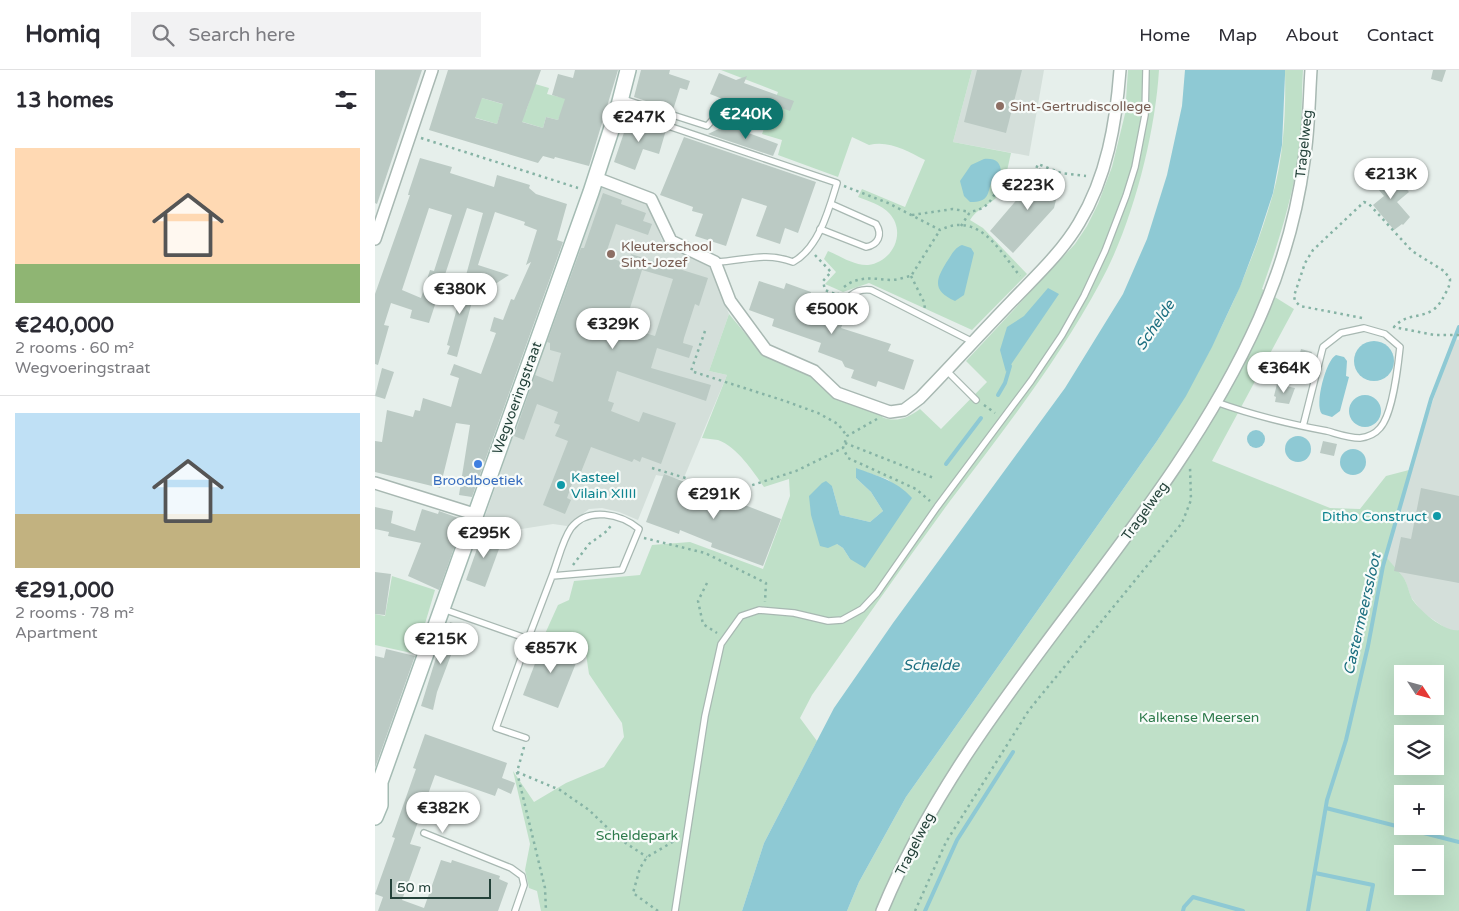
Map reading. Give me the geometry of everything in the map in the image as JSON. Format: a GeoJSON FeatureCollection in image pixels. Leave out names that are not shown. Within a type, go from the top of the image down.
{"type":"FeatureCollection","features":[{"type":"Feature","properties":{"kind":"street"},"geometry":{"type":"LineString","coordinates":[[375,239],[431,70]]}},
{"type":"Feature","properties":{"kind":"street","name":"Wegvoeringstraat"},"geometry":{"type":"LineString","coordinates":[[375,817],[380,805],[380,782],[594,185],[620,103],[627,70]]}},
{"type":"Feature","properties":{"kind":"street"},"geometry":{"type":"LineString","coordinates":[[594,185],[651,199],[671,241],[715,262],[730,301],[766,350],[814,371],[837,393],[890,412],[904,410],[920,398],[1069,239],[1091,201],[1104,165],[1117,113],[1120,70]]}},
{"type":"Feature","properties":{"kind":"street","name":"Tragelweg"},"geometry":{"type":"LineString","coordinates":[[882,911],[916,841],[947,785],[1030,665],[1155,498],[1187,451],[1216,402],[1259,318],[1283,252],[1297,201],[1305,159],[1311,70]]}},
{"type":"Feature","properties":{"kind":"street"},"geometry":{"type":"LineString","coordinates":[[375,483],[475,514]]}},
{"type":"Feature","properties":{"kind":"lane"},"geometry":{"type":"LineString","coordinates":[[675,911],[711,681],[721,644],[741,616],[759,610],[794,613],[828,621],[842,620],[862,609],[877,593],[937,507],[1003,419],[1061,335],[1084,296],[1105,252],[1126,196],[1137,158],[1145,114],[1146,70]]}},
{"type":"Feature","properties":{"kind":"lane"},"geometry":{"type":"LineString","coordinates":[[620,103],[707,126],[719,113]]}},
{"type":"Feature","properties":{"kind":"lane"},"geometry":{"type":"LineString","coordinates":[[620,103],[837,183],[831,204],[820,229],[802,257],[793,262],[769,255],[715,262]]}},
{"type":"Feature","properties":{"kind":"lane"},"geometry":{"type":"LineString","coordinates":[[820,229],[866,247],[876,244],[879,239],[879,229],[876,224],[831,204]]}},
{"type":"Feature","properties":{"kind":"lane"},"geometry":{"type":"LineString","coordinates":[[842,314],[842,308],[847,298],[853,292],[863,289],[871,290],[973,342]]}},
{"type":"Feature","properties":{"kind":"lane"},"geometry":{"type":"LineString","coordinates":[[1216,402],[1239,410],[1303,426],[1348,437],[1363,438],[1372,435],[1384,423],[1394,387],[1400,347],[1385,334],[1364,328],[1341,333],[1323,348],[1303,426]]}},
{"type":"Feature","properties":{"kind":"lane"},"geometry":{"type":"LineString","coordinates":[[946,370],[976,400]]}},
{"type":"Feature","properties":{"kind":"lane"},"geometry":{"type":"LineString","coordinates":[[526,738],[495,728],[528,639],[552,576],[571,528],[584,518],[598,514],[616,516],[630,521],[639,529],[622,570],[552,576]]}},
{"type":"Feature","properties":{"kind":"lane"},"geometry":{"type":"LineString","coordinates":[[441,609],[528,639]]}},
{"type":"Feature","properties":{"kind":"lane"},"geometry":{"type":"LineString","coordinates":[[425,833],[511,868],[522,876],[524,885],[515,911]]}},
{"type":"Feature","properties":{"kind":"path"},"geometry":{"type":"LineString","coordinates":[[411,134],[594,185]]}},
{"type":"Feature","properties":{"kind":"path"},"geometry":{"type":"LineString","coordinates":[[911,215],[953,209],[970,212],[983,209],[1001,188],[1010,185],[1017,187],[1030,184],[1038,164],[1061,173],[1086,176]]}},
{"type":"Feature","properties":{"kind":"path"},"geometry":{"type":"LineString","coordinates":[[837,183],[888,203],[940,230]]}},
{"type":"Feature","properties":{"kind":"path"},"geometry":{"type":"LineString","coordinates":[[1368,319],[1298,305],[1295,300],[1309,256],[1315,247],[1364,202],[1369,204],[1412,251],[1425,261],[1444,271],[1449,276],[1451,282],[1442,302],[1432,312],[1399,321],[1394,327]]}},
{"type":"Feature","properties":{"kind":"path"},"geometry":{"type":"LineString","coordinates":[[961,226],[970,212]]}},
{"type":"Feature","properties":{"kind":"path"},"geometry":{"type":"LineString","coordinates":[[809,248],[831,272],[823,281],[825,290],[838,294],[846,285],[858,279],[894,280],[911,276],[940,230],[952,224],[976,228],[985,234],[1027,285]]}},
{"type":"Feature","properties":{"kind":"path"},"geometry":{"type":"LineString","coordinates":[[911,276],[924,302],[925,318]]}},
{"type":"Feature","properties":{"kind":"path"},"geometry":{"type":"LineString","coordinates":[[1386,323],[1394,327],[1434,335],[1457,335]]}},
{"type":"Feature","properties":{"kind":"path"},"geometry":{"type":"LineString","coordinates":[[705,331],[691,371],[818,413],[838,424],[847,436]]}},
{"type":"Feature","properties":{"kind":"path"},"geometry":{"type":"LineString","coordinates":[[976,400],[1003,419]]}},
{"type":"Feature","properties":{"kind":"path"},"geometry":{"type":"LineString","coordinates":[[652,468],[726,490],[740,489],[797,471],[843,448],[847,436],[890,412]]}},
{"type":"Feature","properties":{"kind":"path"},"geometry":{"type":"LineString","coordinates":[[845,443],[934,478]]}},
{"type":"Feature","properties":{"kind":"path"},"geometry":{"type":"LineString","coordinates":[[843,448],[848,458],[916,489],[937,507]]}},
{"type":"Feature","properties":{"kind":"path"},"geometry":{"type":"LineString","coordinates":[[915,911],[945,842],[1029,710],[1182,523],[1191,500],[1190,460],[1187,451]]}},
{"type":"Feature","properties":{"kind":"path"},"geometry":{"type":"LineString","coordinates":[[567,575],[589,544],[607,531],[616,516]]}},
{"type":"Feature","properties":{"kind":"path"},"geometry":{"type":"LineString","coordinates":[[636,536],[705,553],[766,583],[765,610]]}},
{"type":"Feature","properties":{"kind":"path"},"geometry":{"type":"LineString","coordinates":[[707,583],[698,601],[703,624],[725,638]]}},
{"type":"Feature","properties":{"kind":"path"},"geometry":{"type":"LineString","coordinates":[[526,738],[517,772],[545,888],[546,911]]}},
{"type":"Feature","properties":{"kind":"path"},"geometry":{"type":"LineString","coordinates":[[517,772],[560,790],[589,810],[618,838],[647,857]]}},
{"type":"Feature","properties":{"kind":"path"},"geometry":{"type":"LineString","coordinates":[[658,911],[633,893],[640,868],[647,857],[688,832]]}},
{"type":"Feature","properties":{"kind":"shaded area","name":"Sint-Gertrudiscollege"},"geometry":{"type":"Polygon","coordinates":[[[972,70],[1044,70],[1029,156],[953,142],[972,70]]]}},
{"type":"Feature","properties":{"kind":"shaded area"},"geometry":{"type":"Polygon","coordinates":[[[601,186],[644,201],[651,212],[662,240],[670,248],[705,261],[710,268],[729,314],[709,371],[727,375],[683,480],[656,475],[638,520],[619,512],[602,508],[589,509],[567,526],[553,524],[515,530],[484,519],[601,186]]]}},
{"type":"Feature","properties":{"kind":"shaded area"},"geometry":{"type":"Polygon","coordinates":[[[1454,339],[1459,340],[1459,630],[1456,631],[1447,629],[1422,612],[1411,597],[1405,580],[1395,570],[1386,556],[1409,470],[1454,339]]]}},
{"type":"Feature","properties":{"kind":"green space"},"geometry":{"type":"Polygon","coordinates":[[[721,70],[972,70],[953,142],[1011,153],[1005,178],[998,195],[970,220],[983,228],[1027,274],[972,330],[869,283],[843,292],[825,284],[836,272],[824,259],[828,251],[853,262],[868,265],[877,263],[884,258],[895,245],[897,229],[894,221],[883,208],[858,197],[862,189],[905,207],[925,160],[898,147],[884,144],[869,145],[852,137],[838,177],[778,155],[782,140],[762,134],[778,92],[721,70]]]}},
{"type":"Feature","properties":{"kind":"green space","name":"Scheldepark"},"geometry":{"type":"Polygon","coordinates":[[[1128,70],[1159,70],[1153,123],[1140,180],[1132,208],[1112,260],[1084,312],[1048,368],[1010,422],[932,525],[812,695],[800,718],[817,741],[764,843],[742,911],[541,911],[537,891],[529,888],[525,870],[530,844],[513,771],[534,802],[566,783],[604,767],[624,737],[622,723],[589,674],[586,654],[544,636],[558,605],[569,600],[574,581],[640,575],[652,545],[690,542],[763,569],[790,496],[789,479],[764,487],[744,460],[732,448],[718,440],[702,438],[727,375],[709,371],[729,314],[763,355],[812,376],[823,389],[835,398],[885,414],[882,417],[892,420],[906,417],[920,409],[941,429],[987,382],[966,361],[1075,244],[1087,226],[1098,204],[1112,167],[1125,114],[1128,70]],[[856,469],[856,478],[871,492],[883,511],[870,522],[840,515],[832,486],[837,544],[843,548],[850,559],[911,498],[887,479],[856,469]]]}},
{"type":"Feature","properties":{"kind":"green space","name":"Kalkense Meersen"},"geometry":{"type":"Polygon","coordinates":[[[1285,70],[1303,70],[1301,137],[1292,192],[1262,289],[1294,309],[1212,461],[1330,508],[1360,509],[1386,476],[1409,470],[1386,556],[1403,577],[1412,599],[1420,609],[1433,620],[1447,628],[1459,630],[1459,911],[847,911],[859,882],[906,797],[1157,441],[1192,383],[1224,322],[1263,226],[1277,179],[1285,117],[1285,70]]]}},
{"type":"Feature","properties":{"kind":"green space"},"geometry":{"type":"Polygon","coordinates":[[[525,81],[549,88],[547,94],[568,99],[558,120],[546,117],[543,128],[500,115],[497,124],[456,112],[482,98],[526,111],[530,99],[525,81]]]}},
{"type":"Feature","properties":{"kind":"green space"},"geometry":{"type":"Polygon","coordinates":[[[392,576],[435,590],[416,654],[375,645],[375,614],[385,616],[392,576]]]}},
{"type":"Feature","properties":{"kind":"water","name":"Schelde"},"geometry":{"type":"Polygon","coordinates":[[[1185,70],[1285,70],[1282,145],[1273,193],[1240,287],[1212,347],[1186,396],[1157,441],[906,797],[859,882],[847,911],[742,911],[764,843],[834,708],[893,623],[1065,388],[1123,294],[1147,239],[1167,175],[1182,106],[1185,70]]]}},
{"type":"Feature","properties":{"kind":"water"},"geometry":{"type":"Polygon","coordinates":[[[984,159],[991,159],[999,163],[1001,173],[992,180],[987,196],[984,199],[970,202],[964,196],[960,181],[971,165],[984,159]]]}},
{"type":"Feature","properties":{"kind":"water"},"geometry":{"type":"Polygon","coordinates":[[[962,245],[971,248],[974,253],[964,295],[955,301],[943,293],[938,285],[938,280],[942,269],[951,255],[962,245]]]}},
{"type":"Feature","properties":{"kind":"water"},"geometry":{"type":"Polygon","coordinates":[[[1048,288],[1059,294],[1006,372],[1000,350],[1007,327],[1024,316],[1048,288]]]}},
{"type":"Feature","properties":{"kind":"water"},"geometry":{"type":"Polygon","coordinates":[[[1374,341],[1388,347],[1394,361],[1388,375],[1374,381],[1360,375],[1354,361],[1360,347],[1374,341]]]}},
{"type":"Feature","properties":{"kind":"water"},"geometry":{"type":"Polygon","coordinates":[[[1336,355],[1344,357],[1347,361],[1346,376],[1349,377],[1340,411],[1332,417],[1322,414],[1319,402],[1325,373],[1328,365],[1336,355]]]}},
{"type":"Feature","properties":{"kind":"water"},"geometry":{"type":"Polygon","coordinates":[[[1365,395],[1371,396],[1376,400],[1380,405],[1380,417],[1376,422],[1371,426],[1365,427],[1359,426],[1354,422],[1350,417],[1349,411],[1350,405],[1354,400],[1359,396],[1365,395]]]}},
{"type":"Feature","properties":{"kind":"water"},"geometry":{"type":"Polygon","coordinates":[[[1256,430],[1262,433],[1265,439],[1262,445],[1256,448],[1250,445],[1247,439],[1250,433],[1256,430]]]}},
{"type":"Feature","properties":{"kind":"water"},"geometry":{"type":"Polygon","coordinates":[[[1298,436],[1307,440],[1311,449],[1307,458],[1298,462],[1289,458],[1285,449],[1289,440],[1298,436]]]}},
{"type":"Feature","properties":{"kind":"water"},"geometry":{"type":"Polygon","coordinates":[[[1353,449],[1362,453],[1366,462],[1362,471],[1353,475],[1344,471],[1340,462],[1344,453],[1353,449]]]}},
{"type":"Feature","properties":{"kind":"water"},"geometry":{"type":"Polygon","coordinates":[[[856,468],[893,483],[912,498],[865,568],[850,559],[843,548],[837,544],[828,548],[820,546],[811,515],[809,496],[826,481],[832,486],[840,515],[870,522],[883,511],[871,492],[856,478],[856,468]]]}},
{"type":"Feature","properties":{"kind":"building"},"geometry":{"type":"Polygon","coordinates":[[[375,70],[422,70],[377,204],[375,203],[375,70]]]}},
{"type":"Feature","properties":{"kind":"building"},"geometry":{"type":"Polygon","coordinates":[[[448,70],[541,70],[522,122],[543,128],[546,117],[558,120],[565,99],[552,95],[558,74],[573,78],[575,70],[618,70],[589,166],[555,157],[554,159],[543,156],[538,163],[429,130],[448,70]],[[482,98],[475,118],[497,124],[503,104],[482,98]]]}},
{"type":"Feature","properties":{"kind":"building"},"geometry":{"type":"Polygon","coordinates":[[[641,70],[670,70],[669,74],[690,81],[687,90],[680,88],[673,110],[634,97],[641,70]]]}},
{"type":"Feature","properties":{"kind":"building"},"geometry":{"type":"Polygon","coordinates":[[[977,70],[1022,70],[1006,133],[964,122],[977,70]]]}},
{"type":"Feature","properties":{"kind":"building"},"geometry":{"type":"Polygon","coordinates":[[[1433,70],[1446,70],[1442,82],[1431,79],[1433,70]]]}},
{"type":"Feature","properties":{"kind":"building"},"geometry":{"type":"Polygon","coordinates":[[[719,73],[736,80],[747,76],[744,83],[794,101],[790,111],[770,104],[765,116],[710,94],[719,73]]]}},
{"type":"Feature","properties":{"kind":"building"},"geometry":{"type":"Polygon","coordinates":[[[629,118],[666,130],[659,154],[643,149],[635,170],[614,162],[629,118]]]}},
{"type":"Feature","properties":{"kind":"building"},"geometry":{"type":"Polygon","coordinates":[[[727,125],[778,144],[773,156],[708,134],[727,125]]]}},
{"type":"Feature","properties":{"kind":"building"},"geometry":{"type":"Polygon","coordinates":[[[684,137],[816,182],[798,233],[785,228],[780,244],[756,236],[767,206],[742,198],[726,246],[695,236],[703,214],[692,211],[693,207],[660,195],[684,137]]]}},
{"type":"Feature","properties":{"kind":"building"},"geometry":{"type":"Polygon","coordinates":[[[420,158],[452,167],[450,173],[494,187],[497,175],[530,185],[529,188],[536,194],[567,204],[557,240],[563,242],[472,497],[459,495],[470,425],[456,423],[440,488],[375,472],[375,441],[382,442],[387,410],[413,417],[415,410],[420,411],[423,398],[451,407],[459,378],[450,375],[454,364],[481,374],[496,333],[490,331],[494,317],[503,320],[511,299],[514,300],[531,262],[526,265],[537,230],[524,225],[525,222],[495,212],[478,265],[509,275],[486,290],[476,287],[457,357],[447,354],[450,346],[447,345],[483,213],[467,208],[429,323],[410,318],[412,310],[391,303],[384,325],[389,326],[378,365],[375,364],[375,294],[410,195],[408,195],[420,158]],[[429,208],[402,290],[421,298],[430,270],[434,271],[452,215],[429,208]]]}},
{"type":"Feature","properties":{"kind":"building"},"geometry":{"type":"Polygon","coordinates":[[[1039,168],[1062,176],[1054,208],[1013,253],[990,231],[1025,190],[1031,195],[1039,168]]]}},
{"type":"Feature","properties":{"kind":"building"},"geometry":{"type":"Polygon","coordinates":[[[1390,170],[1409,192],[1397,202],[1410,217],[1403,225],[1394,230],[1373,205],[1384,196],[1373,183],[1390,170]]]}},
{"type":"Feature","properties":{"kind":"building"},"geometry":{"type":"Polygon","coordinates":[[[603,193],[622,200],[621,204],[646,213],[643,221],[652,224],[648,235],[616,224],[605,256],[628,264],[631,254],[708,278],[699,306],[695,304],[684,338],[683,343],[693,346],[689,358],[657,348],[651,368],[711,385],[706,401],[617,371],[608,401],[614,403],[611,411],[639,422],[643,412],[676,423],[661,464],[642,457],[640,462],[634,459],[632,462],[591,447],[581,472],[577,470],[567,498],[571,500],[565,514],[543,505],[568,441],[555,436],[560,425],[554,423],[558,412],[537,404],[524,440],[514,436],[535,375],[553,382],[561,353],[550,350],[550,343],[547,342],[581,248],[584,248],[603,193]],[[642,270],[624,327],[655,336],[673,279],[642,270]]]}},
{"type":"Feature","properties":{"kind":"building"},"geometry":{"type":"Polygon","coordinates":[[[759,281],[784,289],[786,283],[811,292],[809,300],[817,303],[821,310],[845,318],[841,328],[891,344],[888,351],[914,360],[904,390],[878,381],[876,387],[851,378],[854,370],[845,367],[842,361],[818,352],[821,343],[772,326],[774,319],[749,310],[759,281]]]}},
{"type":"Feature","properties":{"kind":"building"},"geometry":{"type":"Polygon","coordinates":[[[1301,349],[1312,352],[1305,383],[1293,379],[1301,349]]]}},
{"type":"Feature","properties":{"kind":"building"},"geometry":{"type":"Polygon","coordinates":[[[382,368],[394,372],[385,399],[375,396],[382,368]]]}},
{"type":"Feature","properties":{"kind":"building"},"geometry":{"type":"Polygon","coordinates":[[[1277,384],[1295,388],[1289,404],[1275,402],[1276,397],[1274,396],[1277,384]]]}},
{"type":"Feature","properties":{"kind":"building"},"geometry":{"type":"Polygon","coordinates":[[[1323,441],[1337,444],[1334,456],[1320,453],[1323,441]]]}},
{"type":"Feature","properties":{"kind":"building"},"geometry":{"type":"Polygon","coordinates":[[[664,474],[781,519],[763,566],[711,547],[712,543],[680,530],[679,534],[646,522],[664,474]]]}},
{"type":"Feature","properties":{"kind":"building","name":"Ditho Construct"},"geometry":{"type":"Polygon","coordinates":[[[1421,488],[1459,496],[1459,583],[1394,571],[1401,537],[1411,539],[1421,488]]]}},
{"type":"Feature","properties":{"kind":"building"},"geometry":{"type":"Polygon","coordinates":[[[375,507],[393,511],[391,523],[415,531],[422,509],[438,514],[439,511],[464,520],[439,590],[408,576],[421,543],[388,536],[389,532],[375,529],[375,507]]]}},
{"type":"Feature","properties":{"kind":"building"},"geometry":{"type":"Polygon","coordinates":[[[483,532],[503,538],[485,587],[466,580],[483,532]]]}},
{"type":"Feature","properties":{"kind":"building"},"geometry":{"type":"Polygon","coordinates":[[[375,572],[391,574],[385,615],[375,614],[375,572]]]}},
{"type":"Feature","properties":{"kind":"building"},"geometry":{"type":"Polygon","coordinates":[[[450,622],[462,626],[437,692],[433,710],[421,706],[450,622]]]}},
{"type":"Feature","properties":{"kind":"building"},"geometry":{"type":"Polygon","coordinates":[[[544,640],[580,653],[558,708],[523,695],[544,640]]]}},
{"type":"Feature","properties":{"kind":"building"},"geometry":{"type":"Polygon","coordinates":[[[386,649],[415,656],[375,768],[375,656],[384,658],[386,649]]]}},
{"type":"Feature","properties":{"kind":"building"},"geometry":{"type":"Polygon","coordinates":[[[425,734],[507,763],[502,778],[515,783],[511,794],[498,788],[495,796],[435,775],[410,844],[421,847],[402,900],[424,908],[441,860],[451,863],[452,860],[500,876],[499,879],[508,883],[498,911],[378,911],[383,897],[375,894],[395,838],[392,837],[416,769],[413,768],[425,734]]]}},
{"type":"Feature","properties":{"kind":"waterway","name":"Castermeerssloot"},"geometry":{"type":"LineString","coordinates":[[1308,911],[1327,800],[1346,740],[1368,646],[1383,566],[1431,399],[1459,327]]}},
{"type":"Feature","properties":{"kind":"waterway"},"geometry":{"type":"LineString","coordinates":[[998,395],[1005,383],[1010,366]]}},
{"type":"Feature","properties":{"kind":"waterway"},"geometry":{"type":"LineString","coordinates":[[946,464],[981,418]]}},
{"type":"Feature","properties":{"kind":"waterway"},"geometry":{"type":"LineString","coordinates":[[925,911],[957,840],[1013,752]]}},
{"type":"Feature","properties":{"kind":"waterway"},"geometry":{"type":"LineString","coordinates":[[1326,808],[1459,842]]}},
{"type":"Feature","properties":{"kind":"waterway"},"geometry":{"type":"LineString","coordinates":[[1315,873],[1373,885],[1368,911]]}},
{"type":"Feature","properties":{"kind":"waterway","name":"Castermeerssloot"},"geometry":{"type":"LineString","coordinates":[[1183,911],[1184,907],[1193,897],[1243,911]]}},
{"type":"Feature","properties":{"kind":"place","name":"Sint-Gertrudiscollege"},"geometry":{"type":"Point","coordinates":[1000,106]}},
{"type":"Feature","properties":{"kind":"place","name":"Kleuterschool Sint-Jozef"},"geometry":{"type":"Point","coordinates":[611,254]}},
{"type":"Feature","properties":{"kind":"place","name":"Broodboetiek"},"geometry":{"type":"Point","coordinates":[478,464]}},
{"type":"Feature","properties":{"kind":"place","name":"Kasteel Vilain XIIII"},"geometry":{"type":"Point","coordinates":[561,485]}},
{"type":"Feature","properties":{"kind":"place","name":"Ditho Construct"},"geometry":{"type":"Point","coordinates":[1437,516]}}]}
